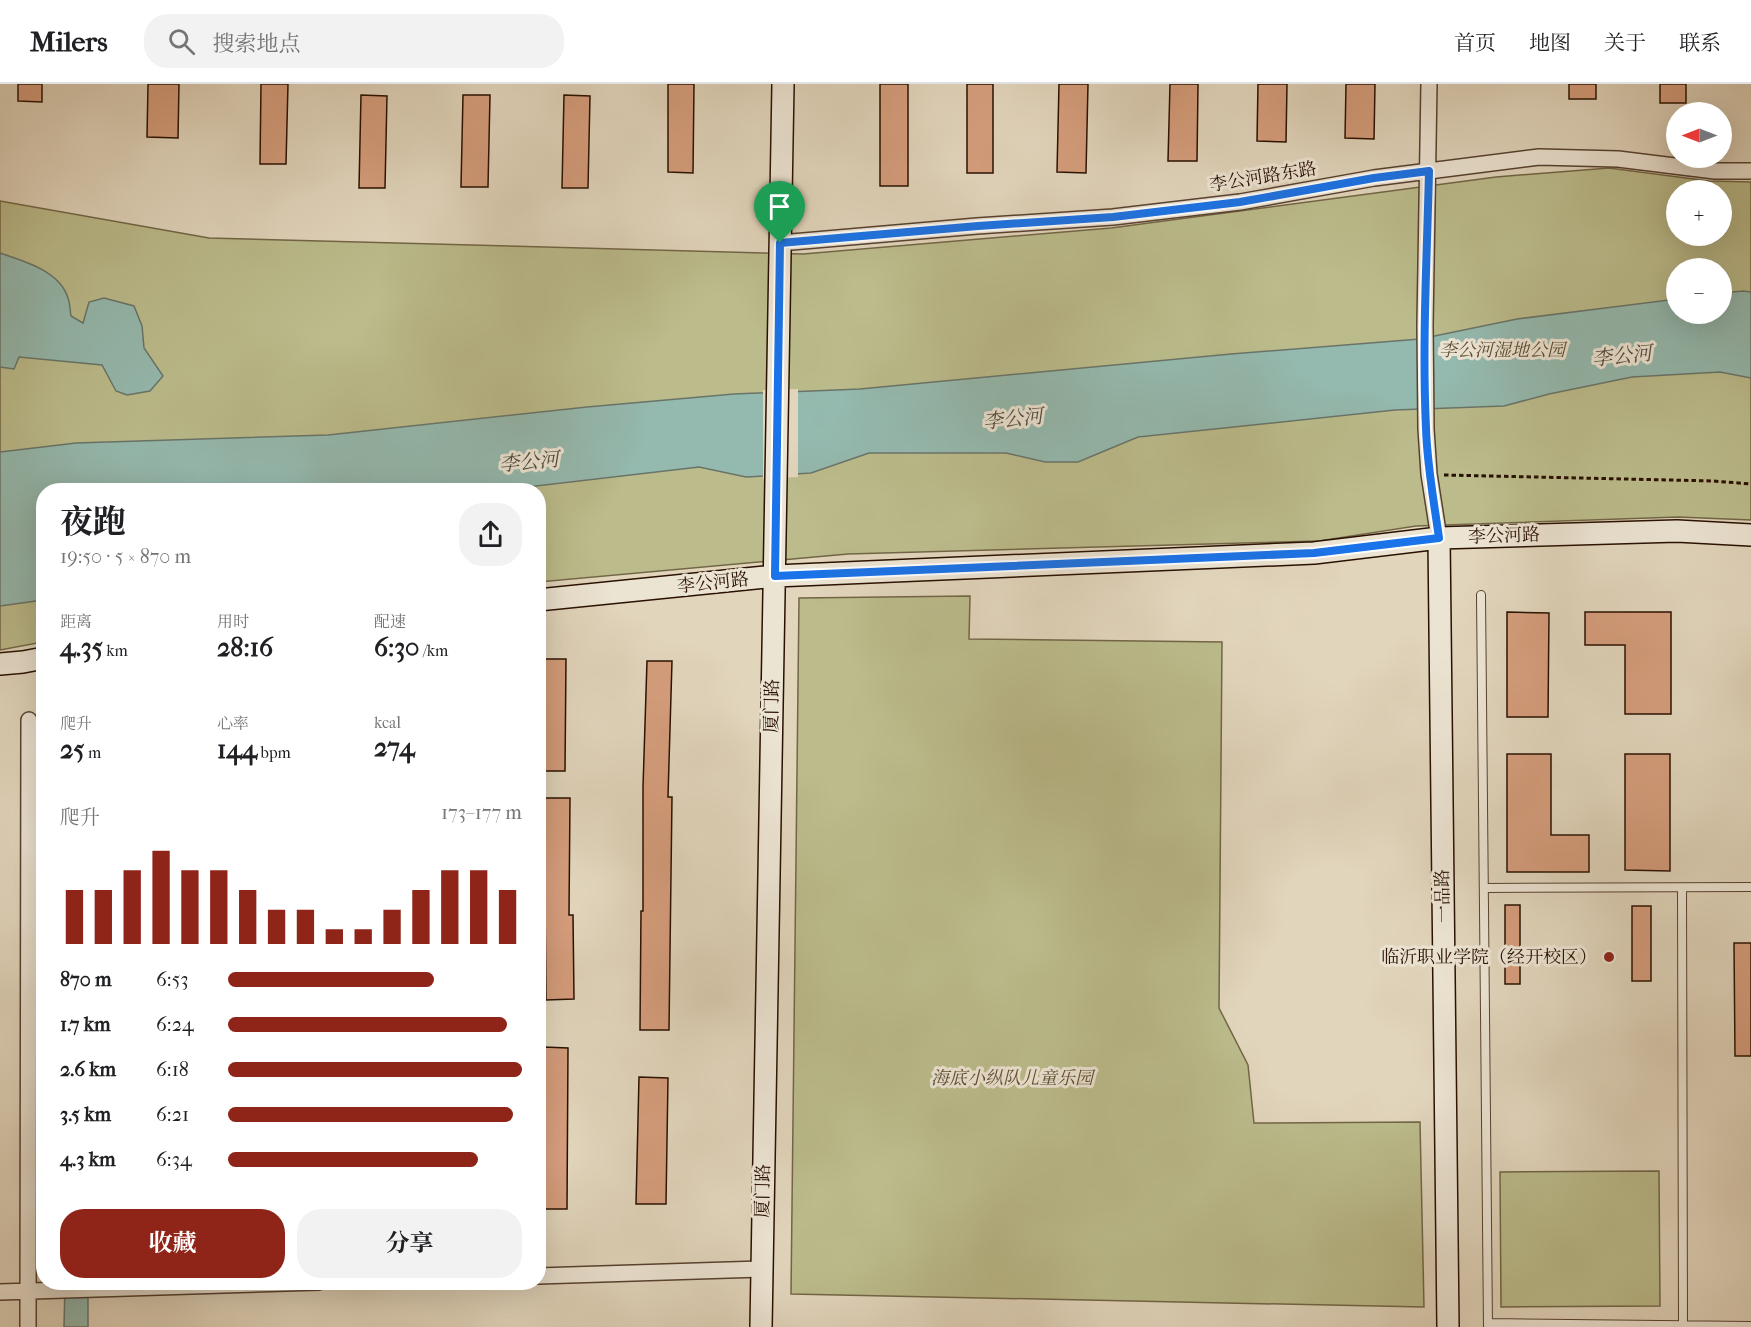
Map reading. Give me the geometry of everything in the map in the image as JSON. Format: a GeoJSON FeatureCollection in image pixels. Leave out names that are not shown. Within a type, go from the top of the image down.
{"type":"FeatureCollection","features":[{"type":"Feature","properties":{"kind":"street","name":"厦门路"},"geometry":{"type":"LineString","coordinates":[[761,1327],[783,84]]}},
{"type":"Feature","properties":{"kind":"street"},"geometry":{"type":"LineString","coordinates":[[1429,84],[1425,325],[1426,429],[1429,474],[1439,538]]}},
{"type":"Feature","properties":{"kind":"street","name":"李公河路东路"},"geometry":{"type":"LineString","coordinates":[[780,243],[1113,217],[1240,202],[1374,178],[1539,157],[1618,159],[1715,171],[1751,171]]}},
{"type":"Feature","properties":{"kind":"street","name":"李公河路"},"geometry":{"type":"LineString","coordinates":[[546,599],[775,576],[1314,553],[1439,538],[1677,531],[1751,534]]}},
{"type":"Feature","properties":{"kind":"street","name":"一品路"},"geometry":{"type":"LineString","coordinates":[[1439,538],[1448,1327]]}},
{"type":"Feature","properties":{"kind":"street"},"geometry":{"type":"LineString","coordinates":[[0,663],[36,660]]}},
{"type":"Feature","properties":{"kind":"street"},"geometry":{"type":"LineString","coordinates":[[28,1327],[29,720]]}},
{"type":"Feature","properties":{"kind":"street"},"geometry":{"type":"LineString","coordinates":[[546,1276],[761,1269]]}},
{"type":"Feature","properties":{"kind":"street"},"geometry":{"type":"LineString","coordinates":[[0,1292],[61,1290]]}},
{"type":"Feature","properties":{"kind":"lane"},"geometry":{"type":"LineString","coordinates":[[1481,595],[1488,1325],[1751,1326]]}},
{"type":"Feature","properties":{"kind":"lane"},"geometry":{"type":"LineString","coordinates":[[1484,888],[1751,887]]}},
{"type":"Feature","properties":{"kind":"lane"},"geometry":{"type":"LineString","coordinates":[[1682,888],[1683,1325]]}},
{"type":"Feature","properties":{"kind":"path"},"geometry":{"type":"LineString","coordinates":[[1429,474],[1751,484]]}},
{"type":"Feature","properties":{"kind":"green space","name":"李公河湿地公园"},"geometry":{"type":"Polygon","coordinates":[[[1609,168],[1701,180],[1666,180],[1666,246],[1732,246],[1732,182],[1751,182],[1751,520],[1678,517],[1416,526],[1319,541],[848,554],[546,581],[546,483],[36,483],[36,643],[0,650],[0,201],[209,238],[803,254],[1111,228],[1496,177],[1609,168]]]}},
{"type":"Feature","properties":{"kind":"green space","name":"海底小纵队儿童乐园"},"geometry":{"type":"Polygon","coordinates":[[[970,596],[969,639],[1222,642],[1219,1008],[1248,1065],[1254,1123],[1420,1122],[1424,1307],[791,1294],[799,598],[970,596]]]}},
{"type":"Feature","properties":{"kind":"green space"},"geometry":{"type":"Polygon","coordinates":[[[1659,1171],[1660,1306],[1501,1307],[1500,1172],[1659,1171]]]}},
{"type":"Feature","properties":{"kind":"water"},"geometry":{"type":"Polygon","coordinates":[[[0,253],[40,268],[49,274],[64,289],[71,316],[83,323],[89,302],[104,298],[134,306],[142,326],[144,348],[163,376],[150,391],[127,395],[116,391],[102,365],[19,357],[14,369],[0,367],[0,253]]]}},
{"type":"Feature","properties":{"kind":"water","name":"李公河"},"geometry":{"type":"Polygon","coordinates":[[[1732,292],[1751,292],[1751,378],[1720,372],[1632,377],[1504,406],[1395,410],[1138,437],[1078,462],[1045,462],[1006,453],[869,453],[811,473],[746,477],[699,467],[546,485],[546,483],[36,483],[36,601],[0,606],[0,452],[76,443],[328,435],[587,407],[734,394],[860,389],[1231,354],[1420,339],[1517,319],[1666,300],[1666,324],[1732,324],[1732,292]]]}},
{"type":"Feature","properties":{"kind":"water"},"geometry":{"type":"Polygon","coordinates":[[[65,1290],[88,1290],[88,1327],[64,1327],[65,1290]]]}},
{"type":"Feature","properties":{"kind":"pier"},"geometry":{"type":"Polygon","coordinates":[[[798,389],[798,477],[763,479],[763,390],[798,389]]]}},
{"type":"Feature","properties":{"kind":"building"},"geometry":{"type":"Polygon","coordinates":[[[18,84],[42,84],[42,102],[18,101],[18,84]]]}},
{"type":"Feature","properties":{"kind":"building"},"geometry":{"type":"Polygon","coordinates":[[[148,84],[179,84],[178,138],[147,137],[148,84]]]}},
{"type":"Feature","properties":{"kind":"building"},"geometry":{"type":"Polygon","coordinates":[[[261,84],[288,84],[286,164],[260,164],[261,84]]]}},
{"type":"Feature","properties":{"kind":"building"},"geometry":{"type":"Polygon","coordinates":[[[668,84],[694,84],[693,173],[668,172],[668,84]]]}},
{"type":"Feature","properties":{"kind":"building"},"geometry":{"type":"Polygon","coordinates":[[[880,84],[908,84],[908,186],[880,186],[880,84]]]}},
{"type":"Feature","properties":{"kind":"building"},"geometry":{"type":"Polygon","coordinates":[[[967,84],[993,84],[993,173],[967,173],[967,84]]]}},
{"type":"Feature","properties":{"kind":"building"},"geometry":{"type":"Polygon","coordinates":[[[1059,84],[1088,84],[1086,173],[1057,172],[1059,84]]]}},
{"type":"Feature","properties":{"kind":"building"},"geometry":{"type":"Polygon","coordinates":[[[1170,84],[1198,84],[1197,161],[1168,161],[1170,84]]]}},
{"type":"Feature","properties":{"kind":"building"},"geometry":{"type":"Polygon","coordinates":[[[1258,84],[1287,84],[1286,142],[1257,141],[1258,84]]]}},
{"type":"Feature","properties":{"kind":"building"},"geometry":{"type":"Polygon","coordinates":[[[1346,84],[1375,84],[1374,139],[1345,138],[1346,84]]]}},
{"type":"Feature","properties":{"kind":"building"},"geometry":{"type":"Polygon","coordinates":[[[1569,84],[1596,84],[1596,99],[1569,99],[1569,84]]]}},
{"type":"Feature","properties":{"kind":"building"},"geometry":{"type":"Polygon","coordinates":[[[1660,84],[1686,84],[1686,102],[1660,103],[1660,84]]]}},
{"type":"Feature","properties":{"kind":"building"},"geometry":{"type":"Polygon","coordinates":[[[361,95],[387,96],[385,188],[359,188],[361,95]]]}},
{"type":"Feature","properties":{"kind":"building"},"geometry":{"type":"Polygon","coordinates":[[[463,95],[490,95],[488,187],[461,187],[463,95]]]}},
{"type":"Feature","properties":{"kind":"building"},"geometry":{"type":"Polygon","coordinates":[[[564,95],[590,96],[588,188],[562,188],[564,95]]]}},
{"type":"Feature","properties":{"kind":"building"},"geometry":{"type":"Polygon","coordinates":[[[1507,612],[1549,613],[1548,717],[1507,717],[1507,612]]]}},
{"type":"Feature","properties":{"kind":"building"},"geometry":{"type":"Polygon","coordinates":[[[1585,612],[1671,612],[1671,714],[1625,714],[1625,645],[1585,645],[1585,612]]]}},
{"type":"Feature","properties":{"kind":"building"},"geometry":{"type":"Polygon","coordinates":[[[546,659],[566,659],[565,771],[546,771],[546,659]]]}},
{"type":"Feature","properties":{"kind":"building"},"geometry":{"type":"Polygon","coordinates":[[[647,661],[672,661],[668,797],[672,797],[669,1030],[640,1030],[647,661]]]}},
{"type":"Feature","properties":{"kind":"building"},"geometry":{"type":"Polygon","coordinates":[[[1507,754],[1551,754],[1551,835],[1589,835],[1589,872],[1507,872],[1507,754]]]}},
{"type":"Feature","properties":{"kind":"building"},"geometry":{"type":"Polygon","coordinates":[[[1625,754],[1670,754],[1670,871],[1625,870],[1625,754]]]}},
{"type":"Feature","properties":{"kind":"building"},"geometry":{"type":"Polygon","coordinates":[[[546,798],[570,798],[569,915],[573,915],[574,999],[546,1000],[546,798]]]}},
{"type":"Feature","properties":{"kind":"building"},"geometry":{"type":"Polygon","coordinates":[[[1505,905],[1520,905],[1520,984],[1505,984],[1505,905]]]}},
{"type":"Feature","properties":{"kind":"building"},"geometry":{"type":"Polygon","coordinates":[[[1632,906],[1651,906],[1651,981],[1632,981],[1632,906]]]}},
{"type":"Feature","properties":{"kind":"building"},"geometry":{"type":"Polygon","coordinates":[[[1734,943],[1751,943],[1751,1056],[1735,1056],[1734,943]]]}},
{"type":"Feature","properties":{"kind":"building"},"geometry":{"type":"Polygon","coordinates":[[[546,1047],[568,1048],[567,1209],[546,1209],[546,1047]]]}},
{"type":"Feature","properties":{"kind":"building"},"geometry":{"type":"Polygon","coordinates":[[[639,1077],[668,1078],[666,1204],[636,1204],[639,1077]]]}},
{"type":"Feature","properties":{"kind":"place","name":"临沂职业学院（经开校区）"},"geometry":{"type":"Point","coordinates":[1609,957]}},
{"type":"Feature","properties":{"kind":"route"},"geometry":{"type":"LineString","coordinates":[[1429,171],[1425,325],[1426,429],[1429,474],[1439,538],[1314,553],[775,576],[780,243],[1113,217],[1240,202],[1374,178],[1429,171]]}}]}
